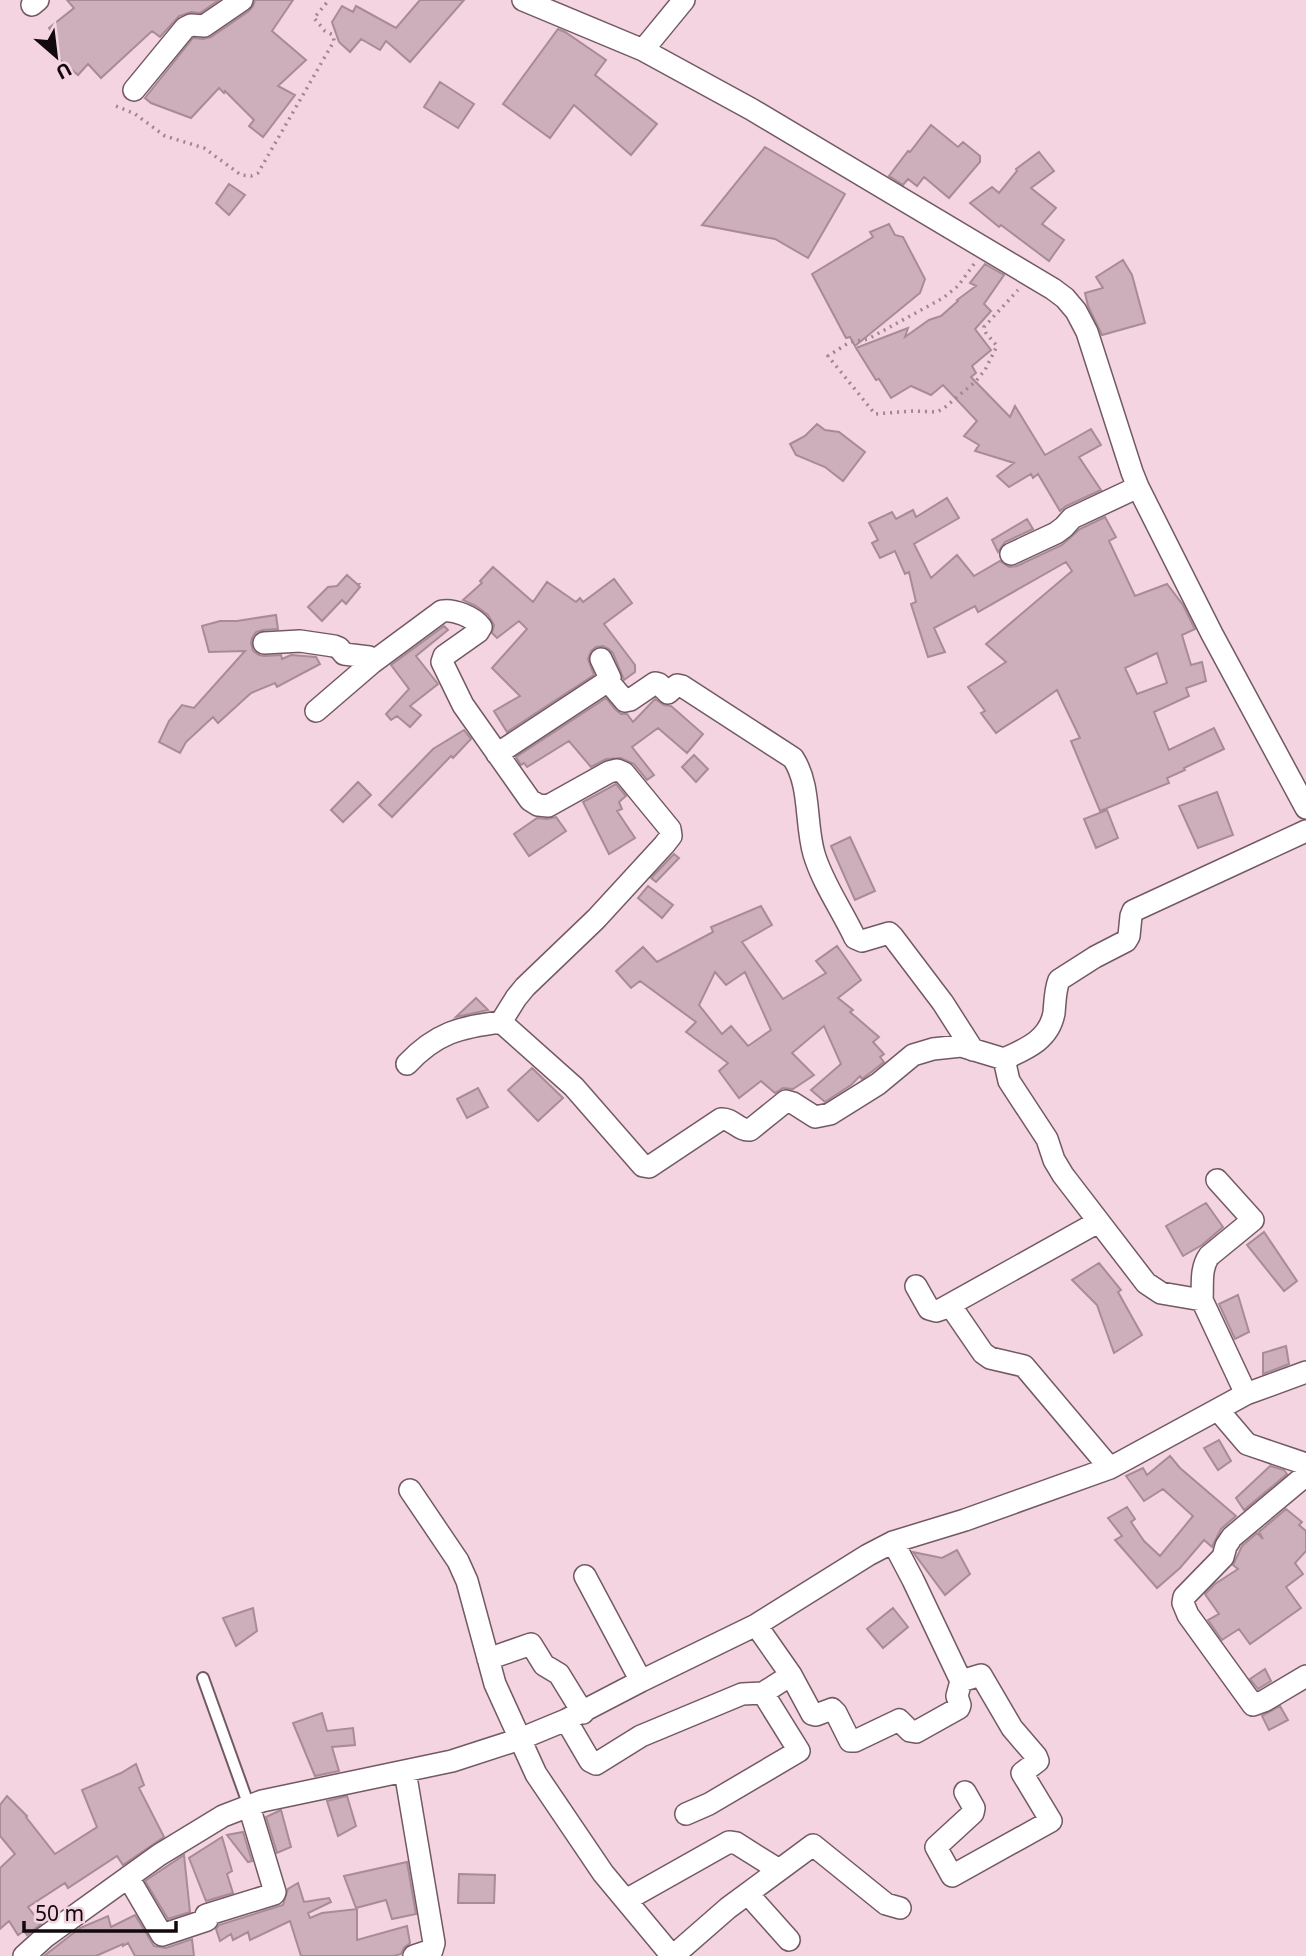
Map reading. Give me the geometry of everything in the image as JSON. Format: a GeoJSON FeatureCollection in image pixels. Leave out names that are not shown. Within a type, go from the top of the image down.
{"type":"FeatureCollection","features":[{"type":"Feature","properties":{"kind":"street"},"geometry":{"type":"LineString","coordinates":[[134,90],[184,28],[191,25],[204,26],[242,0]]}},
{"type":"Feature","properties":{"kind":"street"},"geometry":{"type":"LineString","coordinates":[[643,50],[684,0]]}},
{"type":"Feature","properties":{"kind":"street"},"geometry":{"type":"LineString","coordinates":[[534,2],[643,50],[751,109],[1065,298],[1076,311],[1087,332],[1139,487],[1212,634],[1306,808]]}},
{"type":"Feature","properties":{"kind":"street"},"geometry":{"type":"LineString","coordinates":[[1011,554],[1056,533],[1072,518],[1139,487]]}},
{"type":"Feature","properties":{"kind":"street"},"geometry":{"type":"LineString","coordinates":[[316,711],[373,662],[442,611],[452,611],[477,621],[481,627],[442,660],[463,705],[530,800],[541,806],[552,804],[617,770],[624,772],[671,833],[670,838],[596,919],[525,987],[501,1022]]}},
{"type":"Feature","properties":{"kind":"street"},"geometry":{"type":"LineString","coordinates":[[264,643],[300,641],[334,646],[344,654],[369,657],[373,662]]}},
{"type":"Feature","properties":{"kind":"street"},"geometry":{"type":"LineString","coordinates":[[497,754],[608,681],[610,678],[601,659]]}},
{"type":"Feature","properties":{"kind":"street"},"geometry":{"type":"LineString","coordinates":[[608,681],[622,699],[627,701],[655,683],[668,692],[677,685],[682,686],[793,758],[802,776],[814,854],[855,938],[862,941],[888,933],[893,937],[943,1003],[973,1050]]}},
{"type":"Feature","properties":{"kind":"street"},"geometry":{"type":"LineString","coordinates":[[407,1064],[419,1051],[446,1033],[464,1027],[501,1022],[574,1087],[646,1167],[655,1164],[721,1119],[726,1119],[743,1130],[750,1130],[786,1101],[814,1117],[826,1115],[878,1084],[913,1055],[947,1046],[961,1046],[1004,1059],[1033,1045],[1052,1021],[1059,980],[1126,941],[1133,911],[1306,831]]}},
{"type":"Feature","properties":{"kind":"street"},"geometry":{"type":"LineString","coordinates":[[1004,1059],[1009,1081],[1047,1139],[1058,1168],[1146,1283],[1153,1289],[1173,1296],[1202,1300]]}},
{"type":"Feature","properties":{"kind":"street"},"geometry":{"type":"LineString","coordinates":[[1217,1180],[1253,1220],[1209,1256],[1203,1268],[1202,1300],[1246,1394]]}},
{"type":"Feature","properties":{"kind":"street"},"geometry":{"type":"LineString","coordinates":[[916,1286],[929,1309],[942,1309],[1098,1222]]}},
{"type":"Feature","properties":{"kind":"street"},"geometry":{"type":"LineString","coordinates":[[950,1305],[983,1353],[990,1358],[1024,1366],[1110,1468]]}},
{"type":"Feature","properties":{"kind":"street"},"geometry":{"type":"LineString","coordinates":[[32,1953],[128,1877],[223,1816],[262,1801],[452,1761],[520,1739],[575,1717],[641,1681],[757,1625],[893,1542],[965,1520],[1110,1468],[1246,1394],[1306,1372]]}},
{"type":"Feature","properties":{"kind":"street"},"geometry":{"type":"LineString","coordinates":[[1218,1410],[1247,1444],[1306,1464]]}},
{"type":"Feature","properties":{"kind":"street"},"geometry":{"type":"LineString","coordinates":[[1306,1475],[1232,1537],[1223,1557],[1184,1597],[1183,1603],[1188,1615],[1253,1705],[1306,1676]]}},
{"type":"Feature","properties":{"kind":"street"},"geometry":{"type":"LineString","coordinates":[[410,1490],[458,1561],[467,1581],[495,1684],[536,1774],[603,1872],[673,1956],[728,1908],[813,1845],[886,1904],[901,1908]]}},
{"type":"Feature","properties":{"kind":"street"},"geometry":{"type":"LineString","coordinates":[[757,1625],[791,1675],[812,1714],[832,1709],[850,1741],[899,1720],[910,1731],[916,1732],[958,1708],[960,1705],[957,1696],[961,1681],[893,1542]]}},
{"type":"Feature","properties":{"kind":"street"},"geometry":{"type":"LineString","coordinates":[[585,1576],[641,1681]]}},
{"type":"Feature","properties":{"kind":"street"},"geometry":{"type":"LineString","coordinates":[[488,1659],[531,1644],[544,1665],[559,1674],[590,1761],[597,1764],[641,1736],[742,1694],[763,1693],[791,1675]]}},
{"type":"Feature","properties":{"kind":"street"},"geometry":{"type":"LineString","coordinates":[[961,1681],[981,1675],[1012,1728],[1036,1756],[1038,1760],[1022,1773],[1051,1821],[952,1876],[936,1847],[973,1814],[974,1808],[965,1792]]}},
{"type":"Feature","properties":{"kind":"street"},"geometry":{"type":"LineString","coordinates":[[686,1814],[709,1804],[799,1751],[763,1693]]}},
{"type":"Feature","properties":{"kind":"street"},"geometry":{"type":"LineString","coordinates":[[405,1771],[434,1943],[429,1952],[414,1956]]}},
{"type":"Feature","properties":{"kind":"street"},"geometry":{"type":"LineString","coordinates":[[128,1877],[163,1935],[207,1920],[206,1915],[274,1894],[248,1806]]}},
{"type":"Feature","properties":{"kind":"street"},"geometry":{"type":"LineString","coordinates":[[626,1900],[729,1842],[736,1843],[779,1870]]}},
{"type":"Feature","properties":{"kind":"street"},"geometry":{"type":"LineString","coordinates":[[748,1894],[789,1940]]}},
{"type":"Feature","properties":{"kind":"lane"},"geometry":{"type":"LineString","coordinates":[[203,1678],[248,1806]]}},
{"type":"Feature","properties":{"kind":"path"},"geometry":{"type":"LineString","coordinates":[[116,106],[135,114],[165,136],[204,148],[241,175],[251,176],[258,173],[334,41],[333,35],[325,31],[314,18],[329,0]]}},
{"type":"Feature","properties":{"kind":"path"},"geometry":{"type":"LineString","coordinates":[[986,248],[958,286],[943,298],[868,340],[850,342],[828,356],[875,414],[936,412],[948,405],[985,370],[997,348],[984,327],[1031,276]]}},
{"type":"Feature","properties":{"kind":"building"},"geometry":{"type":"Polygon","coordinates":[[[67,0],[219,0],[200,13],[191,12],[179,16],[160,37],[152,31],[101,78],[88,64],[78,75],[41,44],[54,35],[49,28],[74,8],[67,0]]]}},
{"type":"Feature","properties":{"kind":"building"},"geometry":{"type":"Polygon","coordinates":[[[255,0],[293,0],[272,31],[306,60],[278,86],[295,95],[263,137],[249,126],[254,120],[219,88],[191,118],[151,103],[145,98],[193,38],[211,37],[249,11],[255,0]]]}},
{"type":"Feature","properties":{"kind":"building"},"geometry":{"type":"Polygon","coordinates":[[[420,0],[464,0],[410,62],[386,41],[380,50],[361,39],[350,52],[339,42],[332,22],[342,6],[353,12],[356,6],[396,28],[420,0]]]}},
{"type":"Feature","properties":{"kind":"building"},"geometry":{"type":"Polygon","coordinates":[[[558,29],[606,60],[595,75],[657,124],[631,155],[574,105],[550,138],[503,104],[558,29]]]}},
{"type":"Feature","properties":{"kind":"building"},"geometry":{"type":"Polygon","coordinates":[[[440,82],[474,104],[458,128],[424,107],[440,82]]]}},
{"type":"Feature","properties":{"kind":"building"},"geometry":{"type":"Polygon","coordinates":[[[931,125],[958,147],[963,142],[980,156],[980,162],[949,198],[924,177],[917,186],[908,179],[903,185],[889,176],[931,125]]]}},
{"type":"Feature","properties":{"kind":"building"},"geometry":{"type":"Polygon","coordinates":[[[765,147],[845,194],[808,258],[775,239],[702,225],[765,147]]]}},
{"type":"Feature","properties":{"kind":"building"},"geometry":{"type":"Polygon","coordinates":[[[1039,152],[1054,171],[1031,188],[1056,208],[1042,224],[1064,240],[1049,261],[1001,225],[999,227],[970,203],[992,187],[999,193],[1016,169],[1039,152]]]}},
{"type":"Feature","properties":{"kind":"building"},"geometry":{"type":"Polygon","coordinates":[[[229,184],[245,195],[229,215],[216,203],[229,184]]]}},
{"type":"Feature","properties":{"kind":"building"},"geometry":{"type":"Polygon","coordinates":[[[889,224],[895,235],[903,237],[925,279],[920,293],[855,346],[850,337],[846,338],[812,274],[873,237],[870,232],[889,224]]]}},
{"type":"Feature","properties":{"kind":"building"},"geometry":{"type":"Polygon","coordinates":[[[1123,260],[1132,275],[1145,323],[1102,335],[1085,293],[1103,288],[1096,277],[1123,260]]]}},
{"type":"Feature","properties":{"kind":"building"},"geometry":{"type":"Polygon","coordinates":[[[985,264],[1004,275],[984,304],[991,311],[975,329],[991,350],[972,366],[976,373],[971,377],[1010,417],[1015,406],[1045,455],[1091,429],[1101,445],[1079,457],[1101,490],[1060,511],[1038,474],[1033,478],[1031,474],[1009,487],[997,476],[1014,463],[975,451],[979,445],[964,436],[977,421],[943,385],[931,395],[911,386],[891,398],[856,348],[908,328],[905,337],[929,320],[941,316],[976,286],[970,283],[985,264]]]}},
{"type":"Feature","properties":{"kind":"building"},"geometry":{"type":"Polygon","coordinates":[[[817,424],[825,430],[839,432],[865,452],[843,481],[825,467],[796,455],[790,444],[805,436],[817,424]]]}},
{"type":"Feature","properties":{"kind":"building"},"geometry":{"type":"Polygon","coordinates":[[[947,498],[959,518],[914,544],[931,578],[957,555],[974,576],[1000,561],[1009,567],[1017,566],[1062,545],[1080,529],[1105,517],[1116,537],[1109,541],[1135,596],[1167,584],[1183,605],[1195,629],[1182,635],[1191,665],[1202,662],[1206,681],[1186,688],[1189,696],[1154,712],[1169,750],[1214,728],[1224,749],[1167,778],[1169,783],[1100,811],[1071,741],[1080,738],[1057,690],[996,733],[981,713],[985,711],[968,687],[1006,662],[986,644],[1072,571],[1066,562],[978,612],[975,606],[934,628],[945,652],[928,657],[911,604],[916,602],[909,572],[905,574],[895,551],[880,558],[872,543],[878,540],[869,523],[892,512],[896,519],[913,510],[916,517],[947,498]],[[1157,653],[1125,668],[1137,694],[1167,683],[1157,653]]]}},
{"type":"Feature","properties":{"kind":"building"},"geometry":{"type":"Polygon","coordinates":[[[1027,519],[1033,529],[1005,542],[998,552],[992,540],[1027,519]]]}},
{"type":"Feature","properties":{"kind":"building"},"geometry":{"type":"Polygon","coordinates":[[[493,567],[533,602],[547,582],[576,602],[580,598],[583,602],[614,579],[632,603],[604,624],[635,665],[635,672],[624,680],[613,653],[603,646],[596,647],[588,659],[594,675],[507,732],[494,711],[520,696],[492,668],[527,629],[519,621],[497,638],[492,633],[494,625],[488,615],[463,600],[482,583],[480,581],[493,567]]]}},
{"type":"Feature","properties":{"kind":"building"},"geometry":{"type":"Polygon","coordinates":[[[347,575],[360,587],[346,604],[342,600],[322,621],[308,607],[328,587],[337,586],[347,575]]]}},
{"type":"Feature","properties":{"kind":"building"},"geometry":{"type":"Polygon","coordinates":[[[276,615],[278,629],[256,632],[251,643],[253,651],[264,656],[281,655],[282,659],[291,655],[316,657],[320,664],[277,687],[275,683],[251,693],[218,723],[213,717],[186,742],[180,753],[159,742],[169,721],[182,705],[194,708],[245,651],[209,652],[202,626],[220,621],[276,615]]]}},
{"type":"Feature","properties":{"kind":"building"},"geometry":{"type":"Polygon","coordinates":[[[444,626],[448,630],[416,656],[438,684],[410,706],[421,715],[410,727],[397,716],[391,720],[386,714],[409,689],[391,665],[444,626]]]}},
{"type":"Feature","properties":{"kind":"building"},"geometry":{"type":"Polygon","coordinates":[[[606,698],[616,710],[627,714],[633,722],[655,699],[671,706],[703,734],[687,753],[658,728],[632,747],[654,775],[647,780],[634,764],[621,758],[606,759],[591,767],[569,741],[527,767],[524,763],[521,765],[516,757],[606,698]]]}},
{"type":"Feature","properties":{"kind":"building"},"geometry":{"type":"Polygon","coordinates":[[[464,730],[471,739],[392,817],[379,805],[433,749],[464,730]]]}},
{"type":"Feature","properties":{"kind":"building"},"geometry":{"type":"Polygon","coordinates":[[[694,755],[708,769],[696,782],[682,767],[694,755]]]}},
{"type":"Feature","properties":{"kind":"building"},"geometry":{"type":"Polygon","coordinates":[[[358,782],[371,795],[343,822],[331,810],[358,782]]]}},
{"type":"Feature","properties":{"kind":"building"},"geometry":{"type":"Polygon","coordinates":[[[616,784],[626,796],[619,802],[622,809],[617,811],[635,838],[609,854],[583,802],[616,784]]]}},
{"type":"Feature","properties":{"kind":"building"},"geometry":{"type":"Polygon","coordinates":[[[1217,792],[1233,835],[1198,848],[1179,806],[1217,792]]]}},
{"type":"Feature","properties":{"kind":"building"},"geometry":{"type":"Polygon","coordinates":[[[1107,810],[1118,838],[1096,848],[1084,819],[1107,810]]]}},
{"type":"Feature","properties":{"kind":"building"},"geometry":{"type":"Polygon","coordinates":[[[556,817],[566,831],[529,856],[514,834],[537,818],[556,817]]]}},
{"type":"Feature","properties":{"kind":"building"},"geometry":{"type":"Polygon","coordinates":[[[850,837],[875,891],[855,900],[831,846],[850,837]]]}},
{"type":"Feature","properties":{"kind":"building"},"geometry":{"type":"Polygon","coordinates":[[[674,854],[679,858],[656,882],[651,878],[674,854]]]}},
{"type":"Feature","properties":{"kind":"building"},"geometry":{"type":"Polygon","coordinates":[[[648,886],[673,905],[662,918],[638,898],[648,886]]]}},
{"type":"Feature","properties":{"kind":"building"},"geometry":{"type":"Polygon","coordinates":[[[761,906],[772,925],[742,942],[783,999],[826,973],[816,961],[837,946],[861,980],[838,998],[879,1037],[873,1042],[884,1054],[880,1057],[884,1062],[825,1102],[811,1090],[841,1064],[824,1026],[792,1053],[814,1075],[793,1089],[783,1088],[775,1093],[761,1081],[739,1098],[719,1071],[728,1063],[686,1032],[696,1022],[640,981],[631,988],[616,971],[643,947],[657,962],[713,932],[711,927],[761,906]],[[715,972],[699,1005],[722,1034],[731,1026],[748,1046],[771,1030],[745,972],[726,985],[715,972]]]}},
{"type":"Feature","properties":{"kind":"building"},"geometry":{"type":"Polygon","coordinates":[[[476,998],[488,1010],[456,1017],[476,998]]]}},
{"type":"Feature","properties":{"kind":"building"},"geometry":{"type":"Polygon","coordinates":[[[532,1068],[563,1098],[538,1121],[508,1090],[532,1068]]]}},
{"type":"Feature","properties":{"kind":"building"},"geometry":{"type":"Polygon","coordinates":[[[478,1088],[488,1107],[467,1118],[457,1099],[478,1088]]]}},
{"type":"Feature","properties":{"kind":"building"},"geometry":{"type":"Polygon","coordinates":[[[1206,1203],[1223,1227],[1202,1245],[1183,1256],[1166,1226],[1206,1203]]]}},
{"type":"Feature","properties":{"kind":"building"},"geometry":{"type":"Polygon","coordinates":[[[1264,1232],[1297,1281],[1284,1291],[1247,1245],[1264,1232]]]}},
{"type":"Feature","properties":{"kind":"building"},"geometry":{"type":"Polygon","coordinates":[[[1099,1263],[1121,1290],[1118,1292],[1142,1335],[1114,1353],[1097,1305],[1072,1280],[1099,1263]]]}},
{"type":"Feature","properties":{"kind":"building"},"geometry":{"type":"Polygon","coordinates":[[[1238,1295],[1249,1332],[1235,1339],[1219,1304],[1238,1295]]]}},
{"type":"Feature","properties":{"kind":"building"},"geometry":{"type":"Polygon","coordinates":[[[1286,1346],[1289,1364],[1263,1374],[1263,1353],[1286,1346]]]}},
{"type":"Feature","properties":{"kind":"building"},"geometry":{"type":"Polygon","coordinates":[[[1219,1440],[1231,1461],[1218,1470],[1204,1448],[1219,1440]]]}},
{"type":"Feature","properties":{"kind":"building"},"geometry":{"type":"Polygon","coordinates":[[[1170,1456],[1180,1468],[1236,1516],[1221,1529],[1212,1547],[1204,1540],[1180,1568],[1157,1588],[1115,1540],[1122,1536],[1108,1518],[1127,1507],[1135,1519],[1131,1522],[1144,1541],[1160,1556],[1193,1516],[1163,1489],[1144,1501],[1126,1476],[1143,1468],[1147,1475],[1170,1456]]]}},
{"type":"Feature","properties":{"kind":"building"},"geometry":{"type":"Polygon","coordinates":[[[1270,1466],[1284,1470],[1287,1474],[1244,1510],[1236,1498],[1270,1466]]]}},
{"type":"Feature","properties":{"kind":"building"},"geometry":{"type":"Polygon","coordinates":[[[1286,1509],[1302,1522],[1299,1525],[1306,1531],[1306,1551],[1295,1563],[1303,1574],[1286,1587],[1301,1608],[1250,1644],[1239,1629],[1222,1640],[1208,1620],[1219,1614],[1205,1594],[1238,1569],[1233,1565],[1242,1546],[1257,1533],[1263,1539],[1259,1532],[1286,1509]]]}},
{"type":"Feature","properties":{"kind":"building"},"geometry":{"type":"Polygon","coordinates":[[[957,1550],[970,1574],[945,1595],[913,1552],[942,1558],[957,1550]]]}},
{"type":"Feature","properties":{"kind":"building"},"geometry":{"type":"Polygon","coordinates":[[[253,1608],[257,1631],[236,1646],[223,1618],[253,1608]]]}},
{"type":"Feature","properties":{"kind":"building"},"geometry":{"type":"Polygon","coordinates":[[[893,1608],[908,1627],[883,1648],[867,1629],[893,1608]]]}},
{"type":"Feature","properties":{"kind":"building"},"geometry":{"type":"Polygon","coordinates":[[[1265,1669],[1271,1681],[1258,1689],[1250,1679],[1265,1669]]]}},
{"type":"Feature","properties":{"kind":"building"},"geometry":{"type":"Polygon","coordinates":[[[1280,1706],[1288,1720],[1269,1730],[1262,1716],[1280,1706]]]}},
{"type":"Feature","properties":{"kind":"building"},"geometry":{"type":"Polygon","coordinates":[[[322,1713],[327,1731],[353,1728],[355,1745],[332,1747],[339,1771],[315,1776],[293,1723],[322,1713]]]}},
{"type":"Feature","properties":{"kind":"building"},"geometry":{"type":"Polygon","coordinates":[[[136,1764],[144,1785],[139,1788],[164,1837],[123,1865],[117,1856],[68,1888],[65,1883],[28,1907],[41,1924],[27,1935],[24,1931],[18,1935],[9,1921],[0,1929],[0,1868],[15,1854],[0,1836],[0,1805],[7,1796],[27,1816],[55,1854],[97,1827],[82,1790],[136,1764]]]}},
{"type":"Feature","properties":{"kind":"building"},"geometry":{"type":"Polygon","coordinates":[[[347,1796],[356,1826],[338,1836],[327,1801],[347,1796]]]}},
{"type":"Feature","properties":{"kind":"building"},"geometry":{"type":"Polygon","coordinates":[[[281,1810],[291,1847],[277,1853],[266,1817],[281,1810]]]}},
{"type":"Feature","properties":{"kind":"building"},"geometry":{"type":"Polygon","coordinates":[[[243,1832],[252,1861],[248,1862],[227,1835],[243,1832]]]}},
{"type":"Feature","properties":{"kind":"building"},"geometry":{"type":"Polygon","coordinates":[[[222,1837],[232,1871],[227,1874],[233,1893],[206,1901],[189,1858],[222,1837]]]}},
{"type":"Feature","properties":{"kind":"building"},"geometry":{"type":"Polygon","coordinates":[[[184,1855],[190,1912],[168,1919],[145,1881],[184,1855]]]}},
{"type":"Feature","properties":{"kind":"building"},"geometry":{"type":"Polygon","coordinates":[[[407,1862],[416,1914],[392,1919],[386,1900],[356,1908],[344,1876],[407,1862]]]}},
{"type":"Feature","properties":{"kind":"building"},"geometry":{"type":"Polygon","coordinates":[[[459,1874],[495,1875],[494,1903],[458,1903],[459,1874]]]}},
{"type":"Feature","properties":{"kind":"building"},"geometry":{"type":"Polygon","coordinates":[[[298,1883],[304,1902],[329,1898],[331,1902],[308,1913],[310,1918],[322,1913],[357,1909],[357,1940],[407,1926],[410,1943],[401,1954],[393,1956],[301,1956],[290,1921],[250,1940],[248,1932],[233,1940],[231,1934],[220,1941],[216,1929],[219,1925],[283,1905],[288,1889],[298,1883]]]}},
{"type":"Feature","properties":{"kind":"building"},"geometry":{"type":"Polygon","coordinates":[[[135,1915],[154,1946],[166,1948],[192,1939],[194,1956],[135,1956],[128,1943],[96,1956],[44,1956],[80,1928],[108,1916],[111,1927],[135,1915]]]}}]}
